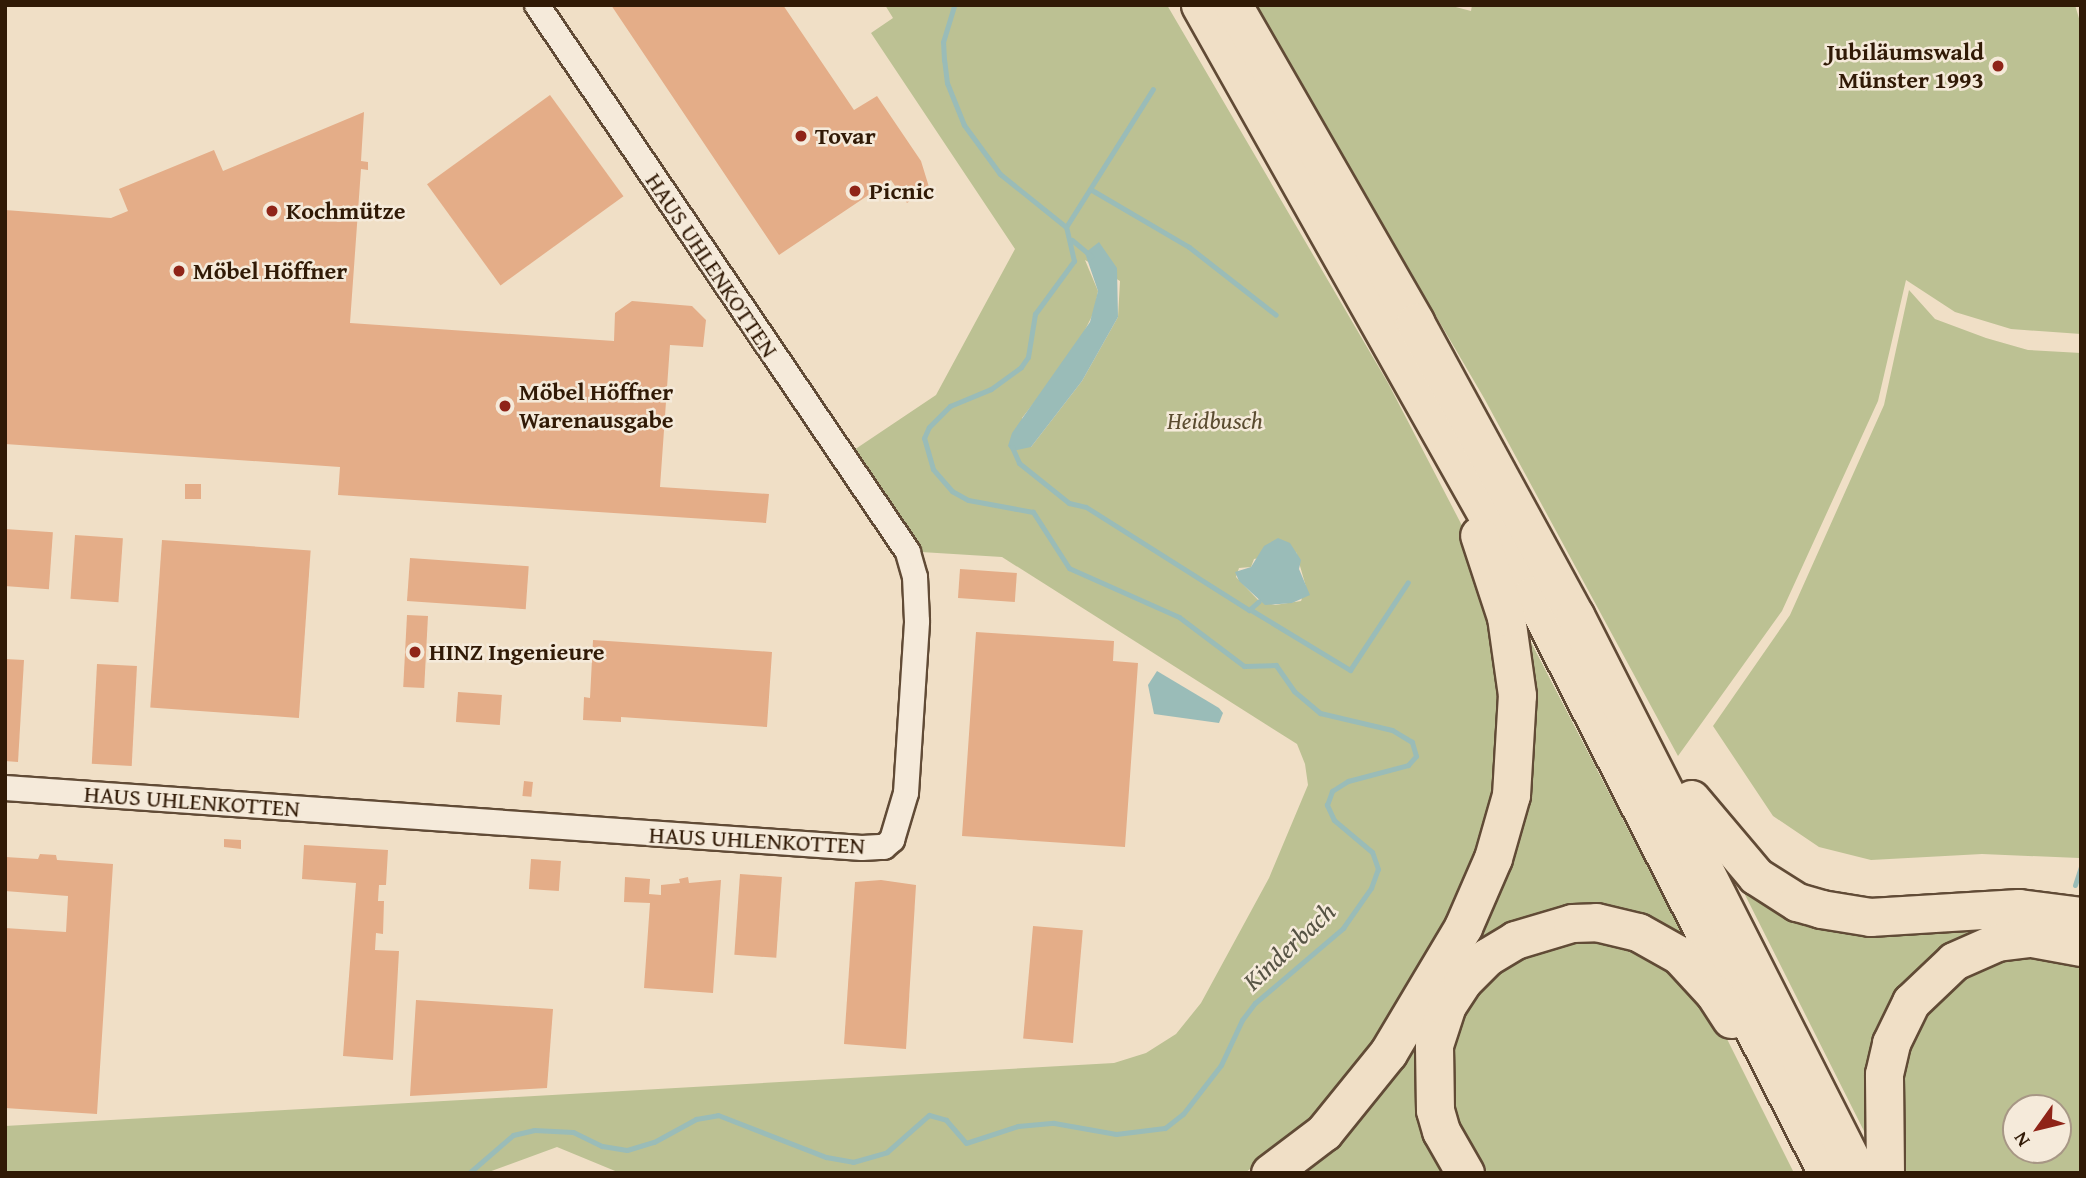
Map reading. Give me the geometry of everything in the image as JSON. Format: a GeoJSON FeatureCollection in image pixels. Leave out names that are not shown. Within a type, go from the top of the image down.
{"type":"FeatureCollection","features":[{"type":"Feature","properties":{"kind":"highway"},"geometry":{"type":"LineString","coordinates":[[1200,5],[1391,336],[1584,692],[1824,1165]]}},
{"type":"Feature","properties":{"kind":"highway"},"geometry":{"type":"LineString","coordinates":[[1233,5],[1409,310],[1575,615],[1858,1173]]}},
{"type":"Feature","properties":{"kind":"highway"},"geometry":{"type":"LineString","coordinates":[[1270,1173],[1341,1114],[1405,1026],[1476,900],[1511,795],[1517,695],[1506,617],[1482,544],[1434,447],[1391,336]]}},
{"type":"Feature","properties":{"kind":"highway"},"geometry":{"type":"LineString","coordinates":[[1575,615],[1715,833],[1775,889],[1797,902],[1846,915],[1896,917],[2019,908],[2081,916]]}},
{"type":"Feature","properties":{"kind":"highway"},"geometry":{"type":"LineString","coordinates":[[1465,1173],[1441,1131],[1432,1089],[1434,1045],[1446,1007],[1487,957],[1532,932],[1572,923],[1619,926],[1656,939],[1679,955],[1714,993],[1824,1165]]}},
{"type":"Feature","properties":{"kind":"highway"},"geometry":{"type":"LineString","coordinates":[[1885,1173],[1884,1074],[1891,1043],[1911,1002],[1954,961],[1987,945],[2032,938],[2081,947]]}},
{"type":"Feature","properties":{"kind":"street","name":"HAUS UHLENKOTTEN"},"geometry":{"type":"LineString","coordinates":[[5,788],[862,848],[884,846],[892,840],[906,793],[916,635],[917,598],[908,552],[537,5]]}},
{"type":"Feature","properties":{"kind":"green space","name":"Heidbusch"},"geometry":{"type":"Polygon","coordinates":[[[885,5],[1167,5],[1388,383],[1470,541],[1499,650],[1502,766],[1469,881],[1352,1078],[1327,1108],[1245,1173],[620,1173],[557,1147],[486,1173],[5,1173],[5,1126],[1114,1063],[1146,1053],[1176,1034],[1201,1003],[1269,878],[1308,785],[1305,764],[1297,744],[1002,557],[921,552],[854,450],[936,395],[1015,249],[871,33],[893,18],[885,5]],[[1085,260],[1098,291],[1094,312],[1075,350],[1022,418],[1031,447],[1082,381],[1118,317],[1120,281],[1085,260]],[[1296,552],[1254,559],[1251,567],[1239,568],[1236,577],[1259,601],[1275,605],[1301,601],[1306,587],[1296,552]]]}},
{"type":"Feature","properties":{"kind":"green space"},"geometry":{"type":"Polygon","coordinates":[[[1254,5],[1448,5],[1471,11],[1472,5],[2075,5],[2081,25],[2081,334],[2011,329],[1955,312],[1906,280],[1878,401],[1782,611],[1678,756],[1484,398],[1254,5]]]}},
{"type":"Feature","properties":{"kind":"green space"},"geometry":{"type":"Polygon","coordinates":[[[1909,290],[1935,319],[1986,338],[2028,350],[2081,353],[2079,858],[1982,854],[1871,860],[1819,847],[1773,816],[1713,726],[1790,615],[1884,405],[1909,290]]]}},
{"type":"Feature","properties":{"kind":"green space"},"geometry":{"type":"Polygon","coordinates":[[[1522,625],[1687,943],[1627,919],[1452,982],[1454,1173],[1279,1173],[1472,926],[1522,625]]]}},
{"type":"Feature","properties":{"kind":"green space"},"geometry":{"type":"Polygon","coordinates":[[[1737,879],[1749,887],[2018,916],[1943,955],[1867,1137],[1737,879]]]}},
{"type":"Feature","properties":{"kind":"green space"},"geometry":{"type":"Polygon","coordinates":[[[1606,939],[1663,962],[1716,1017],[1794,1173],[1483,1173],[1454,1127],[1448,1044],[1477,986],[1539,944],[1606,939]]]}},
{"type":"Feature","properties":{"kind":"green space"},"geometry":{"type":"Polygon","coordinates":[[[2010,952],[2081,959],[2081,1173],[1904,1173],[1898,1059],[1944,983],[2010,952]]]}},
{"type":"Feature","properties":{"kind":"water"},"geometry":{"type":"Polygon","coordinates":[[[1099,242],[1117,268],[1118,317],[1082,381],[1031,447],[1012,451],[1008,446],[1012,433],[1090,322],[1098,291],[1085,253],[1099,242]]]}},
{"type":"Feature","properties":{"kind":"water"},"geometry":{"type":"Polygon","coordinates":[[[1278,538],[1290,543],[1301,560],[1299,569],[1310,595],[1292,603],[1265,605],[1239,581],[1235,572],[1251,567],[1264,546],[1278,538]]]}},
{"type":"Feature","properties":{"kind":"water"},"geometry":{"type":"Polygon","coordinates":[[[1157,671],[1219,708],[1223,713],[1219,723],[1154,714],[1148,685],[1157,671]]]}},
{"type":"Feature","properties":{"kind":"building","name":"Tovar"},"geometry":{"type":"Polygon","coordinates":[[[611,5],[783,5],[854,110],[877,96],[921,161],[929,187],[907,203],[891,180],[779,255],[611,5]]]}},
{"type":"Feature","properties":{"kind":"building"},"geometry":{"type":"Polygon","coordinates":[[[550,95],[623,196],[501,285],[427,184],[550,95]]]}},
{"type":"Feature","properties":{"kind":"building","name":"Möbel Höffner"},"geometry":{"type":"Polygon","coordinates":[[[364,112],[361,161],[368,162],[368,170],[361,169],[350,323],[614,341],[615,313],[632,301],[692,306],[706,320],[703,347],[670,345],[660,487],[769,494],[766,523],[338,495],[340,467],[5,444],[5,210],[111,218],[128,211],[119,189],[214,150],[223,171],[364,112]]]}},
{"type":"Feature","properties":{"kind":"building"},"geometry":{"type":"Polygon","coordinates":[[[185,484],[201,484],[201,499],[185,499],[185,484]]]}},
{"type":"Feature","properties":{"kind":"building"},"geometry":{"type":"Polygon","coordinates":[[[5,529],[53,532],[49,589],[5,586],[5,529]]]}},
{"type":"Feature","properties":{"kind":"building"},"geometry":{"type":"Polygon","coordinates":[[[75,535],[123,538],[118,602],[71,599],[75,535]]]}},
{"type":"Feature","properties":{"kind":"building"},"geometry":{"type":"Polygon","coordinates":[[[162,540],[311,550],[299,718],[150,708],[162,540]]]}},
{"type":"Feature","properties":{"kind":"building"},"geometry":{"type":"Polygon","coordinates":[[[410,558],[529,566],[526,609],[407,601],[410,558]]]}},
{"type":"Feature","properties":{"kind":"building"},"geometry":{"type":"Polygon","coordinates":[[[960,569],[1017,573],[1015,602],[958,598],[960,569]]]}},
{"type":"Feature","properties":{"kind":"building","name":"HINZ Ingenieure"},"geometry":{"type":"Polygon","coordinates":[[[407,615],[428,616],[424,688],[403,687],[407,615]]]}},
{"type":"Feature","properties":{"kind":"building"},"geometry":{"type":"Polygon","coordinates":[[[976,632],[1114,641],[1113,661],[1138,663],[1125,847],[962,836],[976,632]]]}},
{"type":"Feature","properties":{"kind":"building"},"geometry":{"type":"Polygon","coordinates":[[[593,640],[772,652],[767,727],[621,717],[621,722],[583,720],[584,697],[590,698],[593,640]]]}},
{"type":"Feature","properties":{"kind":"building"},"geometry":{"type":"Polygon","coordinates":[[[5,659],[24,660],[18,762],[5,761],[5,659]]]}},
{"type":"Feature","properties":{"kind":"building"},"geometry":{"type":"Polygon","coordinates":[[[97,664],[137,666],[132,766],[92,764],[97,664]]]}},
{"type":"Feature","properties":{"kind":"building"},"geometry":{"type":"Polygon","coordinates":[[[458,692],[502,695],[500,725],[456,722],[458,692]]]}},
{"type":"Feature","properties":{"kind":"building"},"geometry":{"type":"Polygon","coordinates":[[[524,781],[533,782],[531,797],[522,796],[524,781]]]}},
{"type":"Feature","properties":{"kind":"building"},"geometry":{"type":"Polygon","coordinates":[[[224,839],[241,840],[241,849],[224,847],[224,839]]]}},
{"type":"Feature","properties":{"kind":"building"},"geometry":{"type":"Polygon","coordinates":[[[304,845],[388,850],[386,885],[379,885],[378,901],[384,901],[383,934],[376,933],[375,950],[399,951],[393,1060],[343,1056],[356,883],[302,879],[304,845]]]}},
{"type":"Feature","properties":{"kind":"building"},"geometry":{"type":"Polygon","coordinates":[[[40,854],[56,855],[57,860],[113,864],[97,1114],[5,1108],[5,928],[66,932],[68,896],[5,891],[5,857],[38,859],[40,854]]]}},
{"type":"Feature","properties":{"kind":"building"},"geometry":{"type":"Polygon","coordinates":[[[531,859],[561,861],[559,891],[529,889],[531,859]]]}},
{"type":"Feature","properties":{"kind":"building"},"geometry":{"type":"Polygon","coordinates":[[[740,874],[782,877],[776,958],[734,955],[740,874]]]}},
{"type":"Feature","properties":{"kind":"building"},"geometry":{"type":"Polygon","coordinates":[[[625,877],[650,879],[649,894],[661,895],[661,885],[680,883],[679,879],[688,877],[689,883],[721,880],[713,993],[644,988],[650,903],[624,902],[625,877]]]}},
{"type":"Feature","properties":{"kind":"building"},"geometry":{"type":"Polygon","coordinates":[[[881,880],[916,885],[906,1049],[844,1044],[855,882],[881,880]]]}},
{"type":"Feature","properties":{"kind":"building"},"geometry":{"type":"Polygon","coordinates":[[[1033,926],[1083,930],[1073,1043],[1023,1039],[1033,926]]]}},
{"type":"Feature","properties":{"kind":"building"},"geometry":{"type":"Polygon","coordinates":[[[416,1000],[553,1009],[547,1088],[410,1096],[416,1000]]]}},
{"type":"Feature","properties":{"kind":"waterway","name":"Kinderbach"},"geometry":{"type":"LineString","coordinates":[[469,1173],[513,1135],[534,1130],[573,1132],[602,1146],[627,1150],[654,1142],[696,1119],[718,1115],[826,1157],[853,1162],[887,1152],[929,1115],[946,1120],[966,1143],[1018,1126],[1054,1123],[1116,1134],[1165,1128],[1183,1114],[1221,1065],[1242,1020],[1255,1003],[1343,928],[1371,888],[1378,869],[1372,852],[1334,820],[1327,805],[1332,791],[1348,781],[1408,765],[1416,756],[1412,742],[1392,730],[1320,713],[1294,691],[1276,665],[1244,666],[1179,617],[1069,568],[1033,512],[968,500],[952,491],[933,469],[924,438],[929,427],[950,406],[991,389],[1021,367],[1028,357],[1035,314],[1074,261],[1066,227],[1000,174],[964,125],[947,83],[944,60],[943,42],[954,5]]}},
{"type":"Feature","properties":{"kind":"waterway"},"geometry":{"type":"LineString","coordinates":[[1066,227],[1153,89]]}},
{"type":"Feature","properties":{"kind":"waterway"},"geometry":{"type":"LineString","coordinates":[[1090,189],[1189,247],[1276,315]]}},
{"type":"Feature","properties":{"kind":"waterway"},"geometry":{"type":"LineString","coordinates":[[1072,240],[1091,256]]}},
{"type":"Feature","properties":{"kind":"waterway"},"geometry":{"type":"LineString","coordinates":[[1012,447],[1019,463],[1069,503],[1086,507],[1249,610],[1259,601]]}},
{"type":"Feature","properties":{"kind":"waterway"},"geometry":{"type":"LineString","coordinates":[[1251,610],[1350,670],[1408,582]]}},
{"type":"Feature","properties":{"kind":"waterway"},"geometry":{"type":"LineString","coordinates":[[2075,885],[2081,867]]}},
{"type":"Feature","properties":{"kind":"place","name":"Jubiläumswald Münster 1993"},"geometry":{"type":"Point","coordinates":[1998,66]}},
{"type":"Feature","properties":{"kind":"place","name":"Tovar"},"geometry":{"type":"Point","coordinates":[801,136]}},
{"type":"Feature","properties":{"kind":"place","name":"Picnic"},"geometry":{"type":"Point","coordinates":[855,191]}},
{"type":"Feature","properties":{"kind":"place","name":"Kochmütze"},"geometry":{"type":"Point","coordinates":[272,211]}},
{"type":"Feature","properties":{"kind":"place","name":"Möbel Höffner"},"geometry":{"type":"Point","coordinates":[179,271]}},
{"type":"Feature","properties":{"kind":"place","name":"Möbel Höffner Warenausgabe"},"geometry":{"type":"Point","coordinates":[505,406]}},
{"type":"Feature","properties":{"kind":"place","name":"HINZ Ingenieure"},"geometry":{"type":"Point","coordinates":[415,652]}}]}
